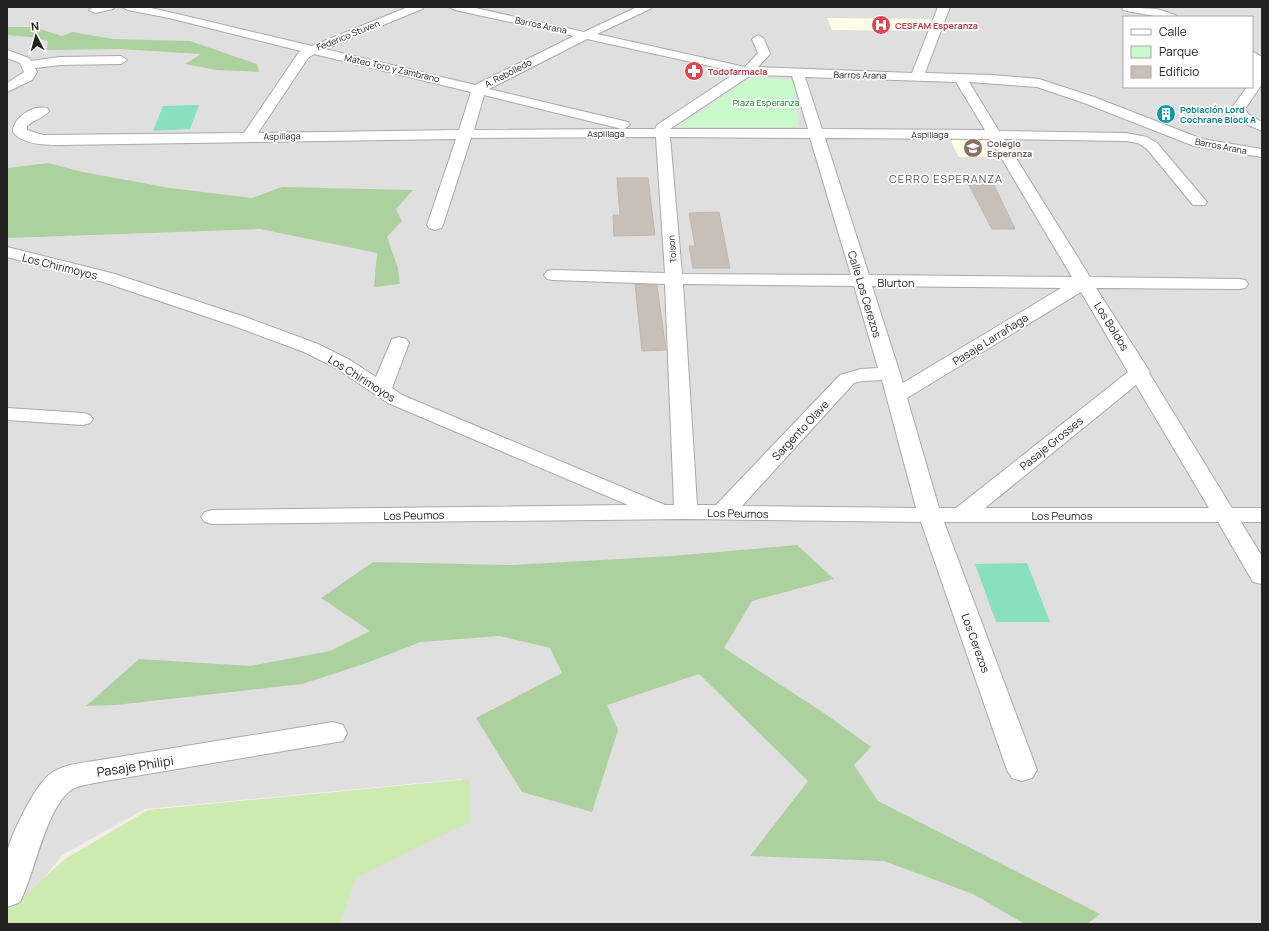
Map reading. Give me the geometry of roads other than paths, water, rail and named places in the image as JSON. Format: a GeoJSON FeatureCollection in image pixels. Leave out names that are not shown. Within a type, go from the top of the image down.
{"type":"FeatureCollection","features":[{"type":"Feature","properties":{"kind":"street"},"geometry":{"type":"LineString","coordinates":[[95,10],[109,7]]}},
{"type":"Feature","properties":{"kind":"street","name":"Mateo Toro y Zambrano"},"geometry":{"type":"LineString","coordinates":[[128,7],[169,15],[658,133]]}},
{"type":"Feature","properties":{"kind":"street","name":"Federico Stuven"},"geometry":{"type":"LineString","coordinates":[[248,137],[299,60],[312,50],[418,7]]}},
{"type":"Feature","properties":{"kind":"street","name":"Barros Arana"},"geometry":{"type":"LineString","coordinates":[[454,7],[748,70],[798,74],[1009,80],[1053,87],[1199,143],[1262,153]]}},
{"type":"Feature","properties":{"kind":"street","name":"A. Rebolledo"},"geometry":{"type":"LineString","coordinates":[[435,225],[478,89],[646,7]]}},
{"type":"Feature","properties":{"kind":"street"},"geometry":{"type":"LineString","coordinates":[[917,77],[944,7]]}},
{"type":"Feature","properties":{"kind":"street"},"geometry":{"type":"LineString","coordinates":[[1127,8],[1158,12],[1168,16]]}},
{"type":"Feature","properties":{"kind":"street"},"geometry":{"type":"LineString","coordinates":[[169,15],[187,9]]}},
{"type":"Feature","properties":{"kind":"street"},"geometry":{"type":"LineString","coordinates":[[658,133],[664,125],[748,70],[764,54],[758,39]]}},
{"type":"Feature","properties":{"kind":"street"},"geometry":{"type":"LineString","coordinates":[[7,50],[24,48]]}},
{"type":"Feature","properties":{"kind":"street"},"geometry":{"type":"LineString","coordinates":[[7,54],[20,58],[28,65],[31,72],[27,77],[7,88]]}},
{"type":"Feature","properties":{"kind":"street"},"geometry":{"type":"LineString","coordinates":[[1253,56],[1259,62],[1260,69],[1255,86],[1238,109],[1242,117],[1262,127]]}},
{"type":"Feature","properties":{"kind":"street"},"geometry":{"type":"LineString","coordinates":[[28,65],[60,61],[121,60]]}},
{"type":"Feature","properties":{"kind":"street","name":"Calle Los Cerezos"},"geometry":{"type":"LineString","coordinates":[[798,74],[860,281],[890,374],[930,515]]}},
{"type":"Feature","properties":{"kind":"street","name":"Los Boldos"},"geometry":{"type":"LineString","coordinates":[[960,78],[1140,372],[1262,576]]}},
{"type":"Feature","properties":{"kind":"street","name":"Aspillaga"},"geometry":{"type":"LineString","coordinates":[[42,111],[28,117],[20,125],[20,132],[25,136],[48,140],[464,134],[658,133],[816,133],[1126,137],[1142,140],[1152,146],[1199,202]]}},
{"type":"Feature","properties":{"kind":"street","name":"Tolson"},"geometry":{"type":"LineString","coordinates":[[658,133],[674,279],[686,512]]}},
{"type":"Feature","properties":{"kind":"street","name":"Los Chirimoyos"},"geometry":{"type":"LineString","coordinates":[[7,252],[110,278],[238,321],[311,348],[343,364],[395,399],[664,512]]}},
{"type":"Feature","properties":{"kind":"street","name":"Blurton"},"geometry":{"type":"LineString","coordinates":[[553,275],[674,279],[1239,284]]}},
{"type":"Feature","properties":{"kind":"street","name":"Pasaje Larrañaga"},"geometry":{"type":"LineString","coordinates":[[896,396],[1066,292],[1085,283]]}},
{"type":"Feature","properties":{"kind":"street"},"geometry":{"type":"LineString","coordinates":[[381,390],[399,343]]}},
{"type":"Feature","properties":{"kind":"street","name":"Pasaje Grosses"},"geometry":{"type":"LineString","coordinates":[[962,515],[1140,372]]}},
{"type":"Feature","properties":{"kind":"street","name":"Sargento Olave"},"geometry":{"type":"LineString","coordinates":[[722,513],[847,379],[861,375],[890,374]]}},
{"type":"Feature","properties":{"kind":"street"},"geometry":{"type":"LineString","coordinates":[[7,414],[83,419]]}},
{"type":"Feature","properties":{"kind":"street","name":"Los Peumos"},"geometry":{"type":"LineString","coordinates":[[213,517],[664,512],[930,515],[1262,515]]}},
{"type":"Feature","properties":{"kind":"street","name":"Los Cerezos"},"geometry":{"type":"LineString","coordinates":[[930,515],[1022,770]]}},
{"type":"Feature","properties":{"kind":"street","name":"Pasaje Philipi"},"geometry":{"type":"LineString","coordinates":[[7,893],[10,890],[33,827],[51,793],[59,782],[75,776],[94,772],[333,733]]}},
{"type":"Feature","properties":{"kind":"place","name":"CESFAM Esperanza"},"geometry":{"type":"Point","coordinates":[881,25]}},
{"type":"Feature","properties":{"kind":"place","name":"Todofarmacia"},"geometry":{"type":"Point","coordinates":[694,71]}},
{"type":"Feature","properties":{"kind":"place","name":"Población Lord Cochrane Block A"},"geometry":{"type":"Point","coordinates":[1166,114]}},
{"type":"Feature","properties":{"kind":"place","name":"Colegio Esperanza"},"geometry":{"type":"Point","coordinates":[973,148]}},
{"type":"Feature","properties":{"kind":"district","name":"CERRO ESPERANZA"},"geometry":{"type":"Point","coordinates":[946,178]}},
{"type":"Feature","properties":{"kind":"park label","name":"Plaza Esperanza"},"geometry":{"type":"Point","coordinates":[766,102]}}]}
